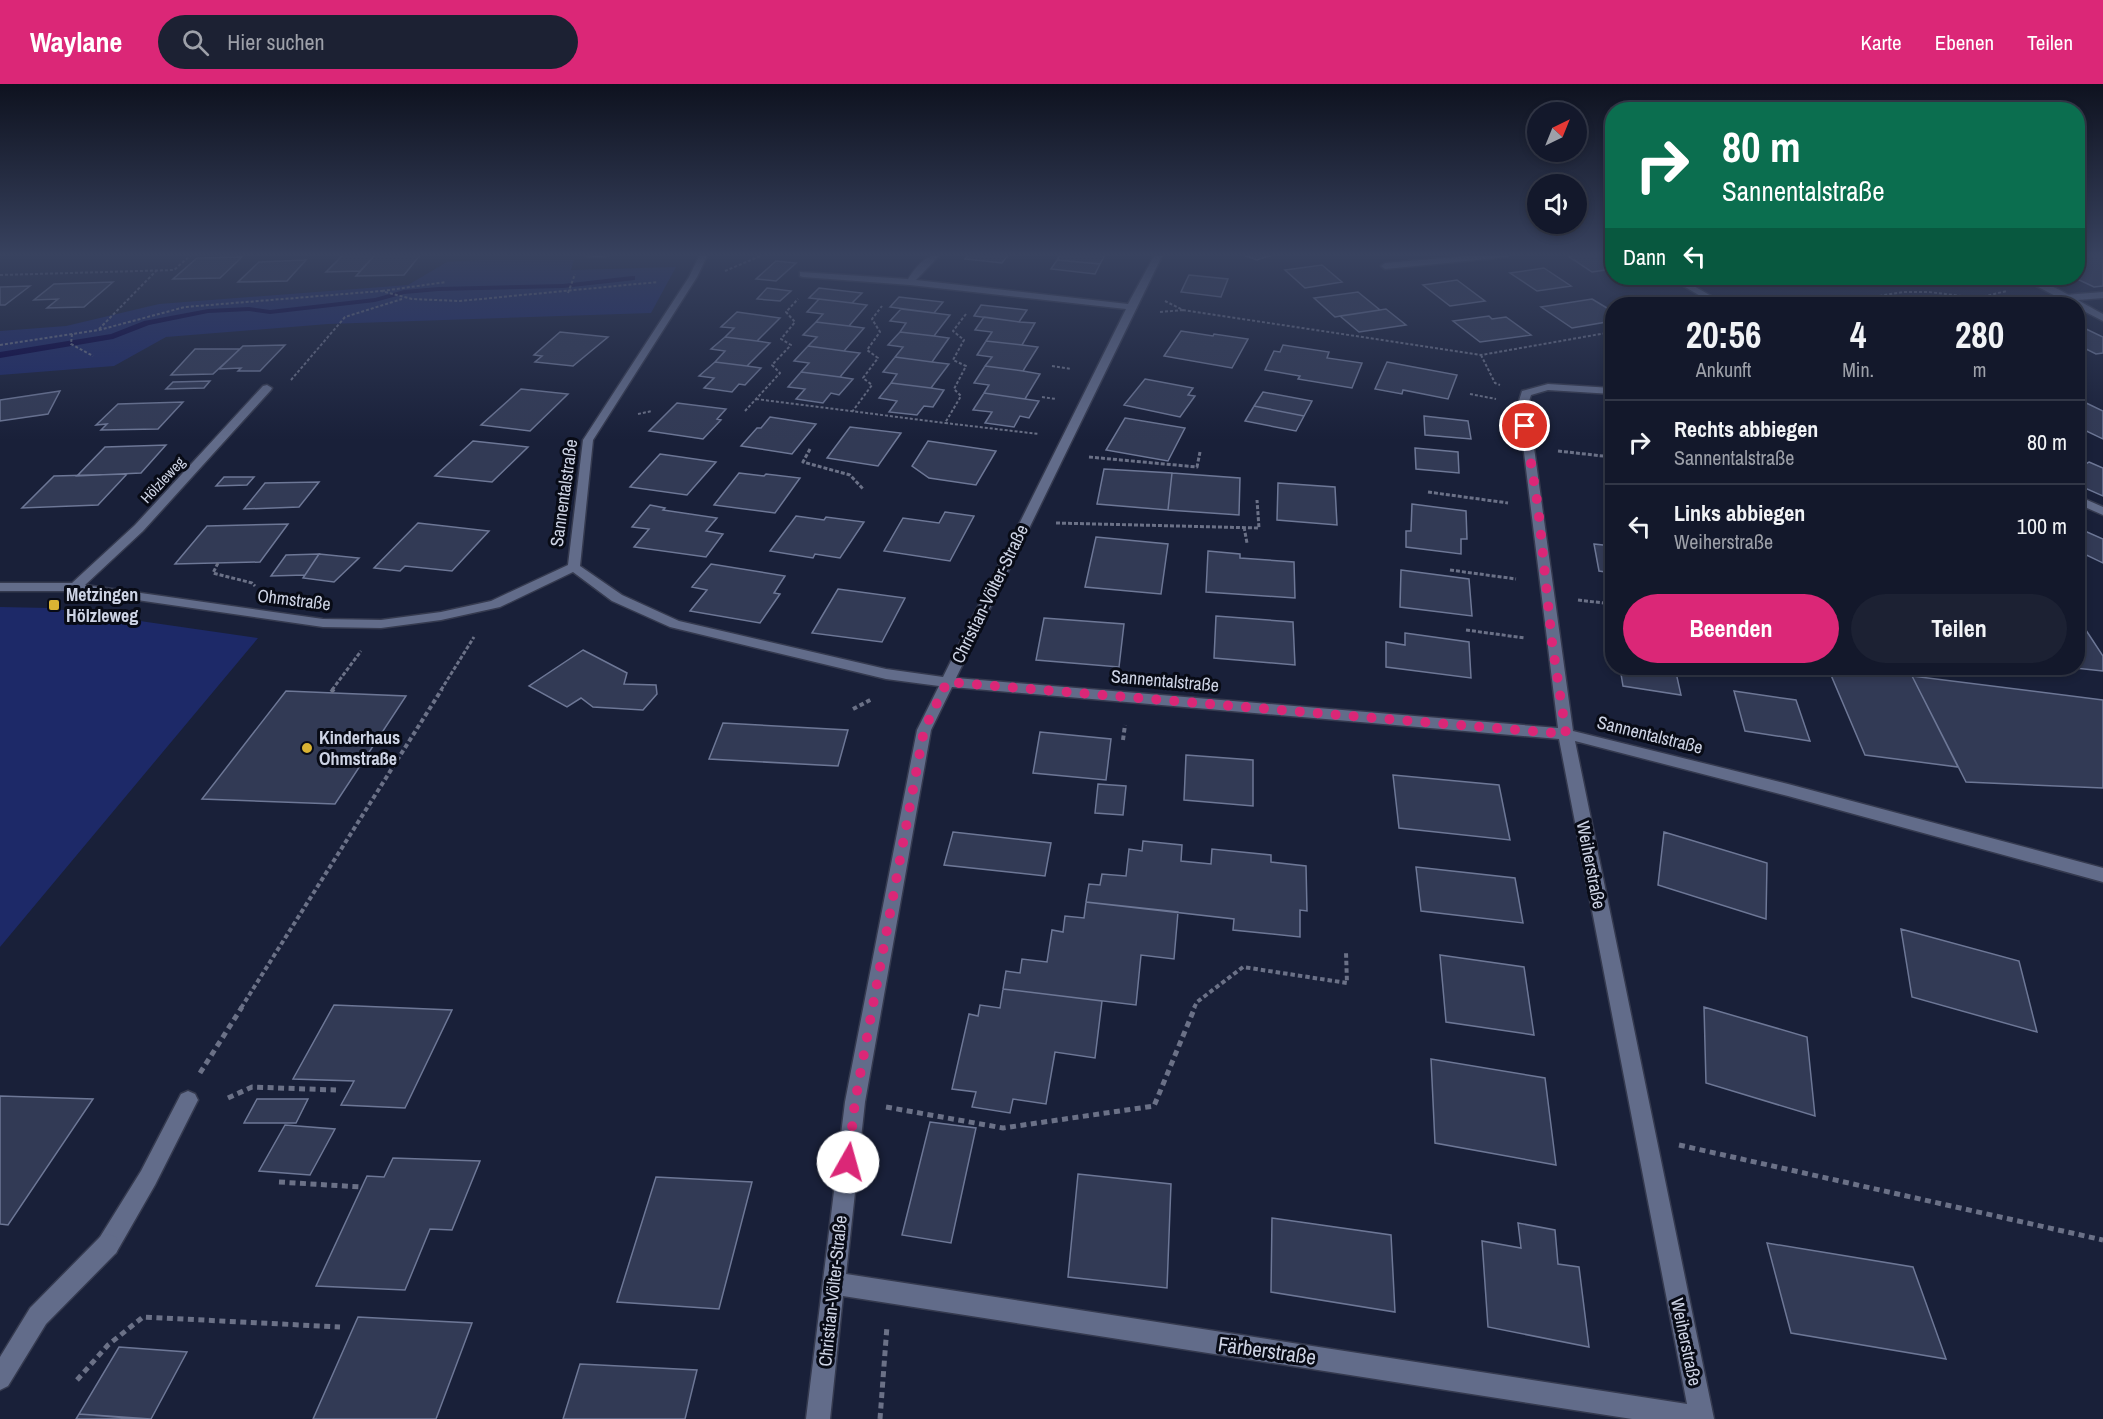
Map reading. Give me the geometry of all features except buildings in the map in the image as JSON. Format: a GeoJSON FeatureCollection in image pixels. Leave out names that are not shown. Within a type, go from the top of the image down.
{"type":"FeatureCollection","features":[{"type":"Feature","properties":{"kind":"street","name":"Sannentalstraße"},"geometry":{"type":"LineString","coordinates":[[668,316],[588,440],[574,567],[617,598],[675,624],[886,674],[947,682],[1566,734],[1779,787],[2103,875]]}},
{"type":"Feature","properties":{"kind":"street","name":"Christian-Völter-Straße"},"geometry":{"type":"LineString","coordinates":[[818,1419],[855,1102],[924,730],[1126,316]]}},
{"type":"Feature","properties":{"kind":"street"},"geometry":{"type":"LineString","coordinates":[[1526,393],[1548,387],[1605,391]]}},
{"type":"Feature","properties":{"kind":"street","name":"Hölzleweg"},"geometry":{"type":"LineString","coordinates":[[75,586],[139,528],[267,388]]}},
{"type":"Feature","properties":{"kind":"street","name":"Weiherstraße"},"geometry":{"type":"LineString","coordinates":[[1526,393],[1523,404],[1527,447],[1538,507],[1552,642],[1566,734],[1644,1137],[1702,1418]]}},
{"type":"Feature","properties":{"kind":"street"},"geometry":{"type":"LineString","coordinates":[[2085,503],[2103,511]]}},
{"type":"Feature","properties":{"kind":"street","name":"Ohmstraße"},"geometry":{"type":"LineString","coordinates":[[0,587],[75,586],[323,623],[381,624],[441,616],[495,604],[574,567]]}},
{"type":"Feature","properties":{"kind":"street"},"geometry":{"type":"LineString","coordinates":[[0,1378],[38,1316],[108,1245],[148,1178],[188,1100]]}},
{"type":"Feature","properties":{"kind":"street","name":"Färberstraße"},"geometry":{"type":"LineString","coordinates":[[833,1283],[1702,1418]]}},
{"type":"Feature","properties":{"kind":"path"},"geometry":{"type":"LineString","coordinates":[[99,330],[112,316]]}},
{"type":"Feature","properties":{"kind":"path"},"geometry":{"type":"LineString","coordinates":[[0,345],[72,336],[150,316]]}},
{"type":"Feature","properties":{"kind":"path"},"geometry":{"type":"LineString","coordinates":[[267,388],[292,379],[347,316]]}},
{"type":"Feature","properties":{"kind":"path"},"geometry":{"type":"LineString","coordinates":[[745,411],[780,374],[772,365],[791,345],[782,339],[795,322],[790,316]]}},
{"type":"Feature","properties":{"kind":"path"},"geometry":{"type":"LineString","coordinates":[[852,412],[872,385],[862,378],[878,358],[867,350],[880,332],[872,319],[874,316]]}},
{"type":"Feature","properties":{"kind":"path"},"geometry":{"type":"LineString","coordinates":[[945,423],[961,396],[954,389],[966,366],[953,360],[964,340],[953,332],[964,316]]}},
{"type":"Feature","properties":{"kind":"path"},"geometry":{"type":"LineString","coordinates":[[1225,316],[1481,355],[1605,333]]}},
{"type":"Feature","properties":{"kind":"path"},"geometry":{"type":"LineString","coordinates":[[72,336],[72,344],[93,356]]}},
{"type":"Feature","properties":{"kind":"path"},"geometry":{"type":"LineString","coordinates":[[1481,355],[1495,383],[1526,393]]}},
{"type":"Feature","properties":{"kind":"path"},"geometry":{"type":"LineString","coordinates":[[756,399],[1067,438]]}},
{"type":"Feature","properties":{"kind":"path"},"geometry":{"type":"LineString","coordinates":[[1527,447],[1605,456]]}},
{"type":"Feature","properties":{"kind":"path"},"geometry":{"type":"LineString","coordinates":[[810,449],[802,462],[850,476],[864,489]]}},
{"type":"Feature","properties":{"kind":"path"},"geometry":{"type":"LineString","coordinates":[[1058,454],[1197,467],[1200,452]]}},
{"type":"Feature","properties":{"kind":"path"},"geometry":{"type":"LineString","coordinates":[[1428,492],[1538,507]]}},
{"type":"Feature","properties":{"kind":"path"},"geometry":{"type":"LineString","coordinates":[[1026,522],[1259,528],[1257,500]]}},
{"type":"Feature","properties":{"kind":"path"},"geometry":{"type":"LineString","coordinates":[[1244,527],[1247,543]]}},
{"type":"Feature","properties":{"kind":"path"},"geometry":{"type":"LineString","coordinates":[[218,563],[213,573],[252,583],[258,590]]}},
{"type":"Feature","properties":{"kind":"path"},"geometry":{"type":"LineString","coordinates":[[1450,570],[1546,582]]}},
{"type":"Feature","properties":{"kind":"path"},"geometry":{"type":"LineString","coordinates":[[188,1100],[200,1074],[495,604]]}},
{"type":"Feature","properties":{"kind":"path"},"geometry":{"type":"LineString","coordinates":[[331,692],[381,624]]}},
{"type":"Feature","properties":{"kind":"path"},"geometry":{"type":"LineString","coordinates":[[1466,630],[1552,642]]}},
{"type":"Feature","properties":{"kind":"path"},"geometry":{"type":"LineString","coordinates":[[855,1102],[1003,1128],[1154,1106],[1197,1002],[1243,967],[1347,983],[1346,952]]}},
{"type":"Feature","properties":{"kind":"path"},"geometry":{"type":"LineString","coordinates":[[228,1098],[252,1086],[336,1090]]}},
{"type":"Feature","properties":{"kind":"path"},"geometry":{"type":"LineString","coordinates":[[1644,1137],[2103,1240]]}},
{"type":"Feature","properties":{"kind":"path"},"geometry":{"type":"LineString","coordinates":[[279,1182],[362,1187]]}},
{"type":"Feature","properties":{"kind":"path"},"geometry":{"type":"LineString","coordinates":[[880,1419],[890,1292]]}},
{"type":"Feature","properties":{"kind":"path"},"geometry":{"type":"LineString","coordinates":[[77,1380],[108,1345],[143,1317],[340,1327]]}},
{"type":"Feature","properties":{"kind":"shaded area"},"geometry":{"type":"Polygon","coordinates":[[[107,316],[554,316],[328,324],[166,337],[114,366],[0,375],[0,331],[66,326],[107,316]]]}},
{"type":"Feature","properties":{"kind":"shaded area"},"geometry":{"type":"Polygon","coordinates":[[[0,607],[50,608],[258,638],[0,947],[0,607]]]}},
{"type":"Feature","properties":{"kind":"waterway"},"geometry":{"type":"LineString","coordinates":[[0,355],[113,336],[147,323],[181,316]]}},
{"type":"Feature","properties":{"kind":"place","name":"Metzingen Hölzleweg"},"geometry":{"type":"Point","coordinates":[54,605]}},
{"type":"Feature","properties":{"kind":"place","name":"Kinderhaus Ohmstraße"},"geometry":{"type":"Point","coordinates":[307,748]}},
{"type":"Feature","properties":{"kind":"route"},"geometry":{"type":"LineString","coordinates":[[848,1162],[855,1102],[924,730],[947,682],[1566,734],[1552,642],[1538,507],[1525,426]]}}]}
